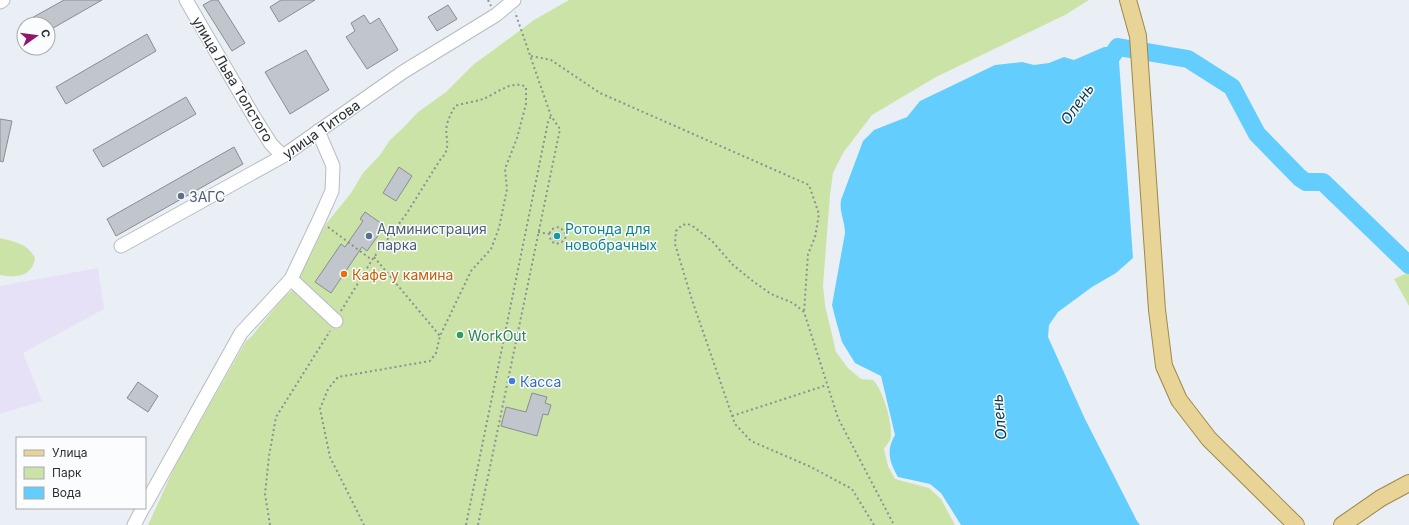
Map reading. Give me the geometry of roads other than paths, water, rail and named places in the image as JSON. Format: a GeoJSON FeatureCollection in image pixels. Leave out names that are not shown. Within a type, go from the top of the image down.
{"type":"FeatureCollection","features":[{"type":"Feature","properties":{"kind":"main road"},"geometry":{"type":"LineString","coordinates":[[1128,0],[1138,36],[1157,310],[1164,366],[1179,400],[1209,439],[1296,525]]}},
{"type":"Feature","properties":{"kind":"main road"},"geometry":{"type":"LineString","coordinates":[[1342,525],[1381,498],[1409,483]]}},
{"type":"Feature","properties":{"kind":"street","name":"улица Льва Толстого"},"geometry":{"type":"LineString","coordinates":[[186,0],[254,117],[271,144],[283,156]]}},
{"type":"Feature","properties":{"kind":"street","name":"улица Титова"},"geometry":{"type":"LineString","coordinates":[[121,246],[283,156],[403,72],[496,15],[512,1]]}},
{"type":"Feature","properties":{"kind":"street"},"geometry":{"type":"LineString","coordinates":[[146,503],[241,333],[291,279],[319,220],[332,191],[333,166],[318,131]]}},
{"type":"Feature","properties":{"kind":"street"},"geometry":{"type":"LineString","coordinates":[[291,279],[336,320]]}},
{"type":"Feature","properties":{"kind":"street"},"geometry":{"type":"LineString","coordinates":[[134,525],[142,509]]}},
{"type":"Feature","properties":{"kind":"water"},"geometry":{"type":"Polygon","coordinates":[[[1104,47],[1118,47],[1133,258],[1116,273],[1092,287],[1058,312],[1049,325],[1048,337],[1085,419],[1140,525],[961,525],[941,493],[930,484],[898,477],[892,466],[890,456],[890,446],[895,435],[881,376],[855,363],[842,342],[832,305],[845,233],[841,200],[863,141],[874,130],[907,117],[920,101],[995,65],[1022,62],[1034,65],[1049,63],[1064,57],[1074,60],[1104,47]]]}},
{"type":"Feature","properties":{"kind":"waterway","name":"Олень"},"geometry":{"type":"LineString","coordinates":[[1104,67],[1118,47],[1188,59],[1232,87],[1257,134],[1300,178],[1306,182],[1323,182],[1409,265]]}},
{"type":"Feature","properties":{"kind":"place","name":"ЗАГС"},"geometry":{"type":"Point","coordinates":[181,196]}},
{"type":"Feature","properties":{"kind":"place","name":"Администрация парка"},"geometry":{"type":"Point","coordinates":[369,236]}},
{"type":"Feature","properties":{"kind":"place","name":"Ротонда для новобрачных"},"geometry":{"type":"Point","coordinates":[557,236]}},
{"type":"Feature","properties":{"kind":"place","name":"Кафе у камина"},"geometry":{"type":"Point","coordinates":[344,274]}},
{"type":"Feature","properties":{"kind":"place","name":"WorkOut"},"geometry":{"type":"Point","coordinates":[460,335]}},
{"type":"Feature","properties":{"kind":"place","name":"Касса"},"geometry":{"type":"Point","coordinates":[512,381]}}]}
